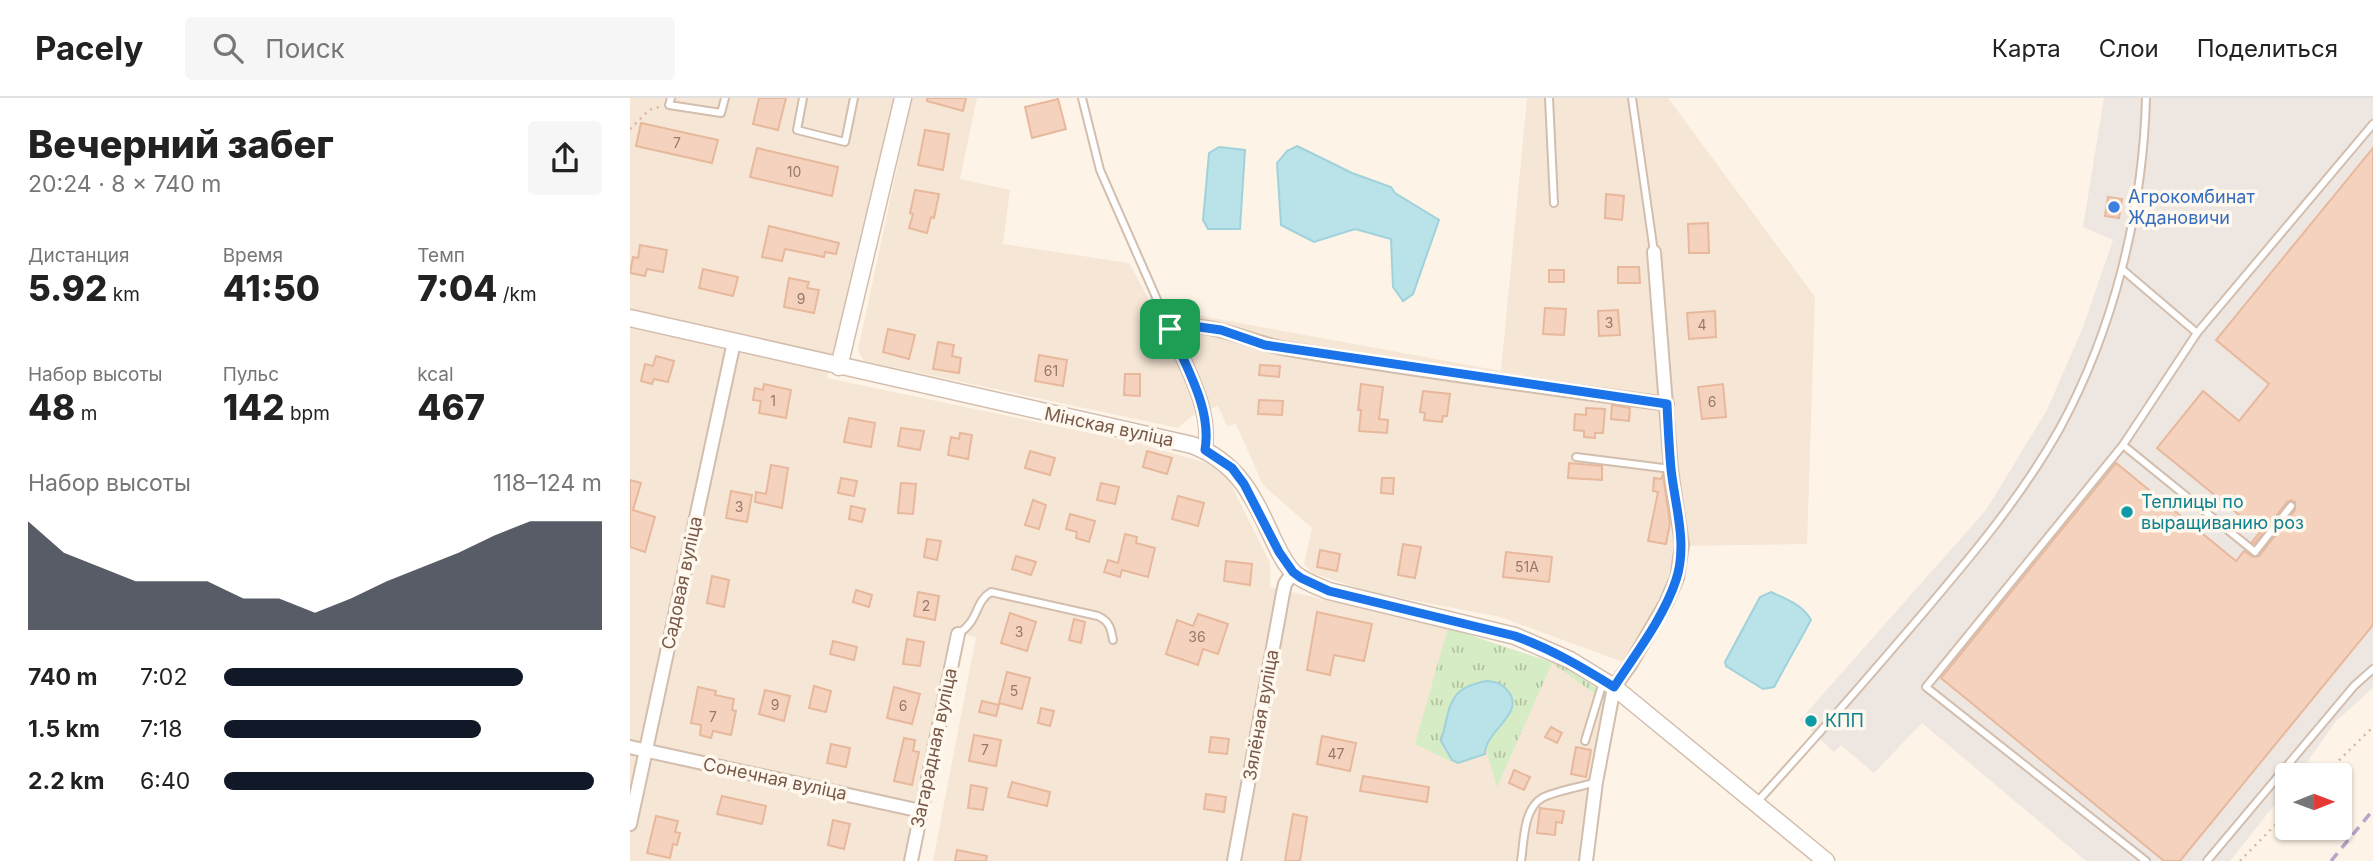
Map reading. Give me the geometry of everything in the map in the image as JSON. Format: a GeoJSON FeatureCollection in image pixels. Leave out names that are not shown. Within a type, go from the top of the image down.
{"type":"FeatureCollection","features":[{"type":"Feature","properties":{"kind":"street"},"geometry":{"type":"LineString","coordinates":[[839,367],[903,98]]}},
{"type":"Feature","properties":{"kind":"street"},"geometry":{"type":"LineString","coordinates":[[1586,861],[1605,681],[1630,665],[1666,603],[1677,578],[1682,545],[1671,469],[1654,252]]}},
{"type":"Feature","properties":{"kind":"street","name":"Мінская вуліца"},"geometry":{"type":"LineString","coordinates":[[630,318],[1205,450],[1232,468],[1244,484],[1279,552],[1293,572],[1329,591],[1515,636],[1543,646],[1605,681],[1826,861]]}},
{"type":"Feature","properties":{"kind":"street"},"geometry":{"type":"LineString","coordinates":[[1205,450],[1208,432],[1205,412],[1170,329],[1185,325],[1221,330],[1265,345],[1667,404]]}},
{"type":"Feature","properties":{"kind":"street","name":"Садовая вуліца"},"geometry":{"type":"LineString","coordinates":[[630,824],[734,342]]}},
{"type":"Feature","properties":{"kind":"street","name":"Зялёная вуліца"},"geometry":{"type":"LineString","coordinates":[[1234,861],[1283,593],[1293,572]]}},
{"type":"Feature","properties":{"kind":"street","name":"Загарадная вуліца"},"geometry":{"type":"LineString","coordinates":[[911,861],[958,634]]}},
{"type":"Feature","properties":{"kind":"street","name":"Сонечная вуліца"},"geometry":{"type":"LineString","coordinates":[[630,747],[921,811]]}},
{"type":"Feature","properties":{"kind":"lane"},"geometry":{"type":"LineString","coordinates":[[670,101],[721,113],[725,98]]}},
{"type":"Feature","properties":{"kind":"lane"},"geometry":{"type":"LineString","coordinates":[[803,98],[797,130],[845,142],[854,98]]}},
{"type":"Feature","properties":{"kind":"lane"},"geometry":{"type":"LineString","coordinates":[[1082,98],[1100,170],[1170,329]]}},
{"type":"Feature","properties":{"kind":"lane"},"geometry":{"type":"LineString","coordinates":[[1549,98],[1554,203]]}},
{"type":"Feature","properties":{"kind":"lane"},"geometry":{"type":"LineString","coordinates":[[1632,98],[1654,252]]}},
{"type":"Feature","properties":{"kind":"lane"},"geometry":{"type":"LineString","coordinates":[[1756,804],[1818,737],[1958,572],[2009,508],[2060,428],[2096,347],[2123,270],[2137,199],[2146,98]]}},
{"type":"Feature","properties":{"kind":"lane"},"geometry":{"type":"LineString","coordinates":[[2146,861],[1926,687],[2123,445],[2197,333],[2373,124]]}},
{"type":"Feature","properties":{"kind":"lane"},"geometry":{"type":"LineString","coordinates":[[2123,270],[2197,333]]}},
{"type":"Feature","properties":{"kind":"lane"},"geometry":{"type":"LineString","coordinates":[[2123,445],[2255,552],[2291,506]]}},
{"type":"Feature","properties":{"kind":"lane"},"geometry":{"type":"LineString","coordinates":[[1576,457],[1671,469]]}},
{"type":"Feature","properties":{"kind":"lane"},"geometry":{"type":"LineString","coordinates":[[958,634],[969,627],[984,596],[991,592],[1098,616],[1110,627],[1113,640]]}},
{"type":"Feature","properties":{"kind":"lane"},"geometry":{"type":"LineString","coordinates":[[2207,861],[2354,686],[2373,669]]}},
{"type":"Feature","properties":{"kind":"lane"},"geometry":{"type":"LineString","coordinates":[[1585,741],[1605,681]]}},
{"type":"Feature","properties":{"kind":"lane"},"geometry":{"type":"LineString","coordinates":[[1521,861],[1532,808],[1541,799],[1596,782]]}},
{"type":"Feature","properties":{"kind":"path"},"geometry":{"type":"LineString","coordinates":[[630,129],[649,110],[670,101]]}},
{"type":"Feature","properties":{"kind":"path"},"geometry":{"type":"LineString","coordinates":[[2336,763],[2373,726]]}},
{"type":"Feature","properties":{"kind":"path"},"geometry":{"type":"LineString","coordinates":[[2240,861],[2275,825]]}},
{"type":"Feature","properties":{"kind":"shaded area"},"geometry":{"type":"Polygon","coordinates":[[[630,98],[894,98],[827,378],[1137,443],[1203,462],[1216,468],[1229,480],[1270,563],[1270,587],[1448,628],[1552,663],[1599,697],[1606,706],[1579,861],[933,861],[976,637],[950,632],[903,861],[630,861],[630,98]]]}},
{"type":"Feature","properties":{"kind":"shaded area"},"geometry":{"type":"Polygon","coordinates":[[[912,98],[977,98],[960,179],[1010,190],[1003,244],[1129,263],[1153,307],[1501,371],[1527,98],[1668,98],[1815,297],[1807,544],[1675,546],[1667,584],[1623,662],[1500,617],[1370,592],[1312,573],[1304,564],[1312,528],[1263,485],[1236,424],[1227,426],[1218,406],[1192,416],[1178,428],[864,361],[858,350],[912,98]]]}},
{"type":"Feature","properties":{"kind":"shaded area"},"geometry":{"type":"Polygon","coordinates":[[[2104,98],[2373,98],[2373,688],[2336,721],[2306,763],[2275,763],[2275,804],[2230,861],[2086,861],[1922,723],[1874,773],[1841,745],[1834,752],[1800,720],[1986,510],[2047,410],[2083,327],[2113,240],[2083,227],[2104,98]]]}},
{"type":"Feature","properties":{"kind":"green space"},"geometry":{"type":"Polygon","coordinates":[[[1448,628],[1563,666],[1604,693],[1607,696],[1606,702],[1552,663],[1497,787],[1485,746],[1512,708],[1512,700],[1501,683],[1454,695],[1440,742],[1452,762],[1415,744],[1448,628]]]}},
{"type":"Feature","properties":{"kind":"water"},"geometry":{"type":"Polygon","coordinates":[[[1297,146],[1352,173],[1391,187],[1395,193],[1439,220],[1413,294],[1403,301],[1393,287],[1391,239],[1355,229],[1314,242],[1281,225],[1277,163],[1287,151],[1297,146]]]}},
{"type":"Feature","properties":{"kind":"water"},"geometry":{"type":"Polygon","coordinates":[[[1219,147],[1245,150],[1240,229],[1208,229],[1203,220],[1209,153],[1219,147]]]}},
{"type":"Feature","properties":{"kind":"water"},"geometry":{"type":"Polygon","coordinates":[[[1771,592],[1799,606],[1811,620],[1774,687],[1763,689],[1726,666],[1725,662],[1760,597],[1771,592]]]}},
{"type":"Feature","properties":{"kind":"water"},"geometry":{"type":"Polygon","coordinates":[[[1487,681],[1498,683],[1505,688],[1512,698],[1512,706],[1491,738],[1485,754],[1458,763],[1452,760],[1441,741],[1449,709],[1457,694],[1474,684],[1487,681]]]}},
{"type":"Feature","properties":{"kind":"building"},"geometry":{"type":"Polygon","coordinates":[[[759,98],[786,98],[778,130],[753,124],[759,98]]]}},
{"type":"Feature","properties":{"kind":"building"},"geometry":{"type":"Polygon","coordinates":[[[927,98],[966,98],[963,111],[927,101],[927,98]]]}},
{"type":"Feature","properties":{"kind":"building"},"geometry":{"type":"Polygon","coordinates":[[[1058,99],[1066,129],[1032,138],[1025,107],[1058,99]]]}},
{"type":"Feature","properties":{"kind":"building"},"geometry":{"type":"Polygon","coordinates":[[[641,123],[718,140],[712,163],[636,146],[641,123]]]}},
{"type":"Feature","properties":{"kind":"building"},"geometry":{"type":"Polygon","coordinates":[[[925,130],[949,134],[943,170],[918,165],[925,130]]]}},
{"type":"Feature","properties":{"kind":"building"},"geometry":{"type":"Polygon","coordinates":[[[757,148],[838,167],[832,196],[750,177],[757,148]]]}},
{"type":"Feature","properties":{"kind":"building","name":"Теплицы по выращиванию роз"},"geometry":{"type":"Polygon","coordinates":[[[2373,148],[2373,625],[2180,861],[2164,861],[1941,678],[2116,463],[2236,561],[2244,551],[2253,557],[2259,556],[2295,510],[2295,502],[2287,502],[2254,544],[2252,542],[2260,532],[2157,448],[2203,391],[2239,421],[2269,384],[2216,340],[2373,148]]]}},
{"type":"Feature","properties":{"kind":"building"},"geometry":{"type":"Polygon","coordinates":[[[915,190],[939,194],[934,218],[931,217],[927,233],[909,228],[915,190]]]}},
{"type":"Feature","properties":{"kind":"building"},"geometry":{"type":"Polygon","coordinates":[[[1606,194],[1624,196],[1622,220],[1605,218],[1606,194]]]}},
{"type":"Feature","properties":{"kind":"building"},"geometry":{"type":"Polygon","coordinates":[[[2108,197],[2122,199],[2119,218],[2105,216],[2108,197]]]}},
{"type":"Feature","properties":{"kind":"building"},"geometry":{"type":"Polygon","coordinates":[[[1708,223],[1709,253],[1689,253],[1688,224],[1708,223]]]}},
{"type":"Feature","properties":{"kind":"building"},"geometry":{"type":"Polygon","coordinates":[[[769,226],[839,243],[836,254],[825,252],[824,257],[785,249],[782,261],[762,257],[769,226]]]}},
{"type":"Feature","properties":{"kind":"building"},"geometry":{"type":"Polygon","coordinates":[[[640,245],[667,250],[663,272],[647,269],[645,276],[630,273],[633,257],[638,258],[640,245]]]}},
{"type":"Feature","properties":{"kind":"building"},"geometry":{"type":"Polygon","coordinates":[[[1618,267],[1639,267],[1640,283],[1618,283],[1618,267]]]}},
{"type":"Feature","properties":{"kind":"building"},"geometry":{"type":"Polygon","coordinates":[[[703,269],[738,277],[733,296],[699,288],[703,269]]]}},
{"type":"Feature","properties":{"kind":"building"},"geometry":{"type":"Polygon","coordinates":[[[1549,270],[1564,270],[1564,282],[1549,282],[1549,270]]]}},
{"type":"Feature","properties":{"kind":"building"},"geometry":{"type":"Polygon","coordinates":[[[789,278],[809,282],[807,288],[819,290],[814,313],[784,307],[789,278]]]}},
{"type":"Feature","properties":{"kind":"building"},"geometry":{"type":"Polygon","coordinates":[[[1545,308],[1566,309],[1564,335],[1543,334],[1545,308]]]}},
{"type":"Feature","properties":{"kind":"building"},"geometry":{"type":"Polygon","coordinates":[[[1618,310],[1620,335],[1599,336],[1598,311],[1618,310]]]}},
{"type":"Feature","properties":{"kind":"building"},"geometry":{"type":"Polygon","coordinates":[[[1715,311],[1716,337],[1689,339],[1687,313],[1715,311]]]}},
{"type":"Feature","properties":{"kind":"building"},"geometry":{"type":"Polygon","coordinates":[[[888,329],[915,335],[909,359],[883,352],[888,329]]]}},
{"type":"Feature","properties":{"kind":"building"},"geometry":{"type":"Polygon","coordinates":[[[938,342],[954,345],[952,356],[961,358],[959,373],[933,369],[938,342]]]}},
{"type":"Feature","properties":{"kind":"building"},"geometry":{"type":"Polygon","coordinates":[[[1039,355],[1067,360],[1063,386],[1035,381],[1039,355]]]}},
{"type":"Feature","properties":{"kind":"building"},"geometry":{"type":"Polygon","coordinates":[[[656,356],[674,361],[668,382],[654,379],[652,384],[641,381],[645,364],[653,366],[656,356]]]}},
{"type":"Feature","properties":{"kind":"building"},"geometry":{"type":"Polygon","coordinates":[[[1260,365],[1280,366],[1279,377],[1259,375],[1260,365]]]}},
{"type":"Feature","properties":{"kind":"building"},"geometry":{"type":"Polygon","coordinates":[[[1125,374],[1140,374],[1140,396],[1124,395],[1125,374]]]}},
{"type":"Feature","properties":{"kind":"building"},"geometry":{"type":"Polygon","coordinates":[[[764,384],[791,390],[786,418],[759,413],[761,401],[753,400],[755,388],[763,390],[764,384]]]}},
{"type":"Feature","properties":{"kind":"building"},"geometry":{"type":"Polygon","coordinates":[[[1361,384],[1383,387],[1379,419],[1388,420],[1387,433],[1359,431],[1361,384]]]}},
{"type":"Feature","properties":{"kind":"building"},"geometry":{"type":"Polygon","coordinates":[[[1723,384],[1726,417],[1702,419],[1698,387],[1723,384]]]}},
{"type":"Feature","properties":{"kind":"building"},"geometry":{"type":"Polygon","coordinates":[[[1423,391],[1450,394],[1447,416],[1443,416],[1442,422],[1424,420],[1425,413],[1420,412],[1423,391]]]}},
{"type":"Feature","properties":{"kind":"building"},"geometry":{"type":"Polygon","coordinates":[[[1259,400],[1283,401],[1282,415],[1258,414],[1259,400]]]}},
{"type":"Feature","properties":{"kind":"building"},"geometry":{"type":"Polygon","coordinates":[[[1612,405],[1630,408],[1629,421],[1611,419],[1612,405]]]}},
{"type":"Feature","properties":{"kind":"building"},"geometry":{"type":"Polygon","coordinates":[[[1586,408],[1605,409],[1603,433],[1595,433],[1595,438],[1584,437],[1584,431],[1574,430],[1575,414],[1586,415],[1586,408]]]}},
{"type":"Feature","properties":{"kind":"building"},"geometry":{"type":"Polygon","coordinates":[[[849,418],[875,423],[871,447],[844,442],[849,418]]]}},
{"type":"Feature","properties":{"kind":"building"},"geometry":{"type":"Polygon","coordinates":[[[901,428],[924,431],[920,450],[898,446],[901,428]]]}},
{"type":"Feature","properties":{"kind":"building"},"geometry":{"type":"Polygon","coordinates":[[[960,433],[972,435],[968,459],[948,455],[951,437],[959,439],[960,433]]]}},
{"type":"Feature","properties":{"kind":"building"},"geometry":{"type":"Polygon","coordinates":[[[1030,451],[1055,458],[1050,475],[1025,468],[1030,451]]]}},
{"type":"Feature","properties":{"kind":"building"},"geometry":{"type":"Polygon","coordinates":[[[1147,451],[1172,458],[1167,474],[1143,467],[1147,451]]]}},
{"type":"Feature","properties":{"kind":"building"},"geometry":{"type":"Polygon","coordinates":[[[1569,463],[1602,466],[1602,480],[1568,478],[1569,463]]]}},
{"type":"Feature","properties":{"kind":"building"},"geometry":{"type":"Polygon","coordinates":[[[771,465],[788,468],[782,508],[755,502],[756,492],[766,494],[771,465]]]}},
{"type":"Feature","properties":{"kind":"building"},"geometry":{"type":"Polygon","coordinates":[[[1663,474],[1670,523],[1666,544],[1648,541],[1658,492],[1653,491],[1654,478],[1661,479],[1663,474]]]}},
{"type":"Feature","properties":{"kind":"building"},"geometry":{"type":"Polygon","coordinates":[[[841,478],[857,481],[854,496],[838,493],[841,478]]]}},
{"type":"Feature","properties":{"kind":"building"},"geometry":{"type":"Polygon","coordinates":[[[1382,478],[1394,478],[1393,494],[1381,493],[1382,478]]]}},
{"type":"Feature","properties":{"kind":"building"},"geometry":{"type":"Polygon","coordinates":[[[630,480],[641,483],[633,510],[655,517],[645,552],[630,547],[630,480]]]}},
{"type":"Feature","properties":{"kind":"building"},"geometry":{"type":"Polygon","coordinates":[[[901,483],[916,484],[913,514],[898,513],[901,483]]]}},
{"type":"Feature","properties":{"kind":"building"},"geometry":{"type":"Polygon","coordinates":[[[1101,483],[1119,487],[1115,504],[1097,500],[1101,483]]]}},
{"type":"Feature","properties":{"kind":"building"},"geometry":{"type":"Polygon","coordinates":[[[731,491],[752,495],[747,522],[726,518],[731,491]]]}},
{"type":"Feature","properties":{"kind":"building"},"geometry":{"type":"Polygon","coordinates":[[[1178,496],[1204,503],[1198,526],[1172,519],[1178,496]]]}},
{"type":"Feature","properties":{"kind":"building"},"geometry":{"type":"Polygon","coordinates":[[[1033,500],[1046,505],[1039,529],[1025,525],[1033,500]]]}},
{"type":"Feature","properties":{"kind":"building"},"geometry":{"type":"Polygon","coordinates":[[[851,506],[865,509],[862,522],[849,519],[851,506]]]}},
{"type":"Feature","properties":{"kind":"building"},"geometry":{"type":"Polygon","coordinates":[[[1070,514],[1095,521],[1089,542],[1076,538],[1077,532],[1066,529],[1070,514]]]}},
{"type":"Feature","properties":{"kind":"building"},"geometry":{"type":"Polygon","coordinates":[[[1125,534],[1137,537],[1136,543],[1155,548],[1148,577],[1122,570],[1120,577],[1104,572],[1108,560],[1118,563],[1125,534]]]}},
{"type":"Feature","properties":{"kind":"building"},"geometry":{"type":"Polygon","coordinates":[[[927,539],[941,541],[937,560],[924,557],[927,539]]]}},
{"type":"Feature","properties":{"kind":"building"},"geometry":{"type":"Polygon","coordinates":[[[1403,544],[1421,547],[1415,578],[1398,575],[1403,544]]]}},
{"type":"Feature","properties":{"kind":"building"},"geometry":{"type":"Polygon","coordinates":[[[1320,550],[1340,554],[1337,571],[1317,567],[1320,550]]]}},
{"type":"Feature","properties":{"kind":"building"},"geometry":{"type":"Polygon","coordinates":[[[1506,552],[1552,557],[1549,582],[1503,577],[1506,552]]]}},
{"type":"Feature","properties":{"kind":"building"},"geometry":{"type":"Polygon","coordinates":[[[1016,556],[1036,562],[1031,575],[1012,569],[1016,556]]]}},
{"type":"Feature","properties":{"kind":"building"},"geometry":{"type":"Polygon","coordinates":[[[1226,561],[1252,564],[1250,585],[1224,581],[1226,561]]]}},
{"type":"Feature","properties":{"kind":"building"},"geometry":{"type":"Polygon","coordinates":[[[712,576],[729,580],[724,607],[707,603],[712,576]]]}},
{"type":"Feature","properties":{"kind":"building"},"geometry":{"type":"Polygon","coordinates":[[[856,590],[872,595],[869,607],[853,602],[856,590]]]}},
{"type":"Feature","properties":{"kind":"building"},"geometry":{"type":"Polygon","coordinates":[[[918,592],[939,596],[935,620],[914,616],[918,592]]]}},
{"type":"Feature","properties":{"kind":"building"},"geometry":{"type":"Polygon","coordinates":[[[1317,612],[1372,624],[1364,661],[1334,655],[1330,675],[1307,670],[1317,612]]]}},
{"type":"Feature","properties":{"kind":"building"},"geometry":{"type":"Polygon","coordinates":[[[1010,613],[1036,622],[1027,651],[1001,643],[1010,613]]]}},
{"type":"Feature","properties":{"kind":"building"},"geometry":{"type":"Polygon","coordinates":[[[1198,614],[1228,624],[1218,654],[1203,649],[1198,665],[1166,654],[1177,620],[1193,626],[1198,614]]]}},
{"type":"Feature","properties":{"kind":"building"},"geometry":{"type":"Polygon","coordinates":[[[1074,619],[1085,622],[1081,643],[1069,640],[1074,619]]]}},
{"type":"Feature","properties":{"kind":"building"},"geometry":{"type":"Polygon","coordinates":[[[907,639],[924,642],[920,666],[903,664],[907,639]]]}},
{"type":"Feature","properties":{"kind":"building"},"geometry":{"type":"Polygon","coordinates":[[[833,641],[857,647],[854,660],[830,654],[833,641]]]}},
{"type":"Feature","properties":{"kind":"building"},"geometry":{"type":"Polygon","coordinates":[[[1007,672],[1030,678],[1022,709],[999,703],[1007,672]]]}},
{"type":"Feature","properties":{"kind":"building"},"geometry":{"type":"Polygon","coordinates":[[[814,686],[831,691],[826,712],[809,708],[814,686]]]}},
{"type":"Feature","properties":{"kind":"building"},"geometry":{"type":"Polygon","coordinates":[[[698,687],[716,691],[715,695],[734,699],[732,710],[736,711],[731,735],[713,731],[711,738],[700,735],[701,725],[691,723],[698,687]]]}},
{"type":"Feature","properties":{"kind":"building"},"geometry":{"type":"Polygon","coordinates":[[[894,687],[920,694],[912,724],[887,718],[894,687]]]}},
{"type":"Feature","properties":{"kind":"building"},"geometry":{"type":"Polygon","coordinates":[[[765,690],[790,696],[784,721],[759,714],[765,690]]]}},
{"type":"Feature","properties":{"kind":"building"},"geometry":{"type":"Polygon","coordinates":[[[982,701],[999,705],[996,716],[979,712],[982,701]]]}},
{"type":"Feature","properties":{"kind":"building"},"geometry":{"type":"Polygon","coordinates":[[[1041,708],[1054,711],[1050,726],[1038,723],[1041,708]]]}},
{"type":"Feature","properties":{"kind":"building"},"geometry":{"type":"Polygon","coordinates":[[[1551,727],[1562,733],[1557,743],[1545,737],[1551,727]]]}},
{"type":"Feature","properties":{"kind":"building"},"geometry":{"type":"Polygon","coordinates":[[[974,735],[1001,740],[996,766],[969,761],[974,735]]]}},
{"type":"Feature","properties":{"kind":"building"},"geometry":{"type":"Polygon","coordinates":[[[1322,736],[1356,743],[1350,771],[1317,764],[1322,736]]]}},
{"type":"Feature","properties":{"kind":"building"},"geometry":{"type":"Polygon","coordinates":[[[1211,737],[1229,739],[1227,754],[1209,752],[1211,737]]]}},
{"type":"Feature","properties":{"kind":"building"},"geometry":{"type":"Polygon","coordinates":[[[904,738],[915,740],[913,751],[919,752],[912,785],[894,781],[904,738]]]}},
{"type":"Feature","properties":{"kind":"building"},"geometry":{"type":"Polygon","coordinates":[[[831,744],[850,748],[846,767],[827,763],[831,744]]]}},
{"type":"Feature","properties":{"kind":"building"},"geometry":{"type":"Polygon","coordinates":[[[1576,747],[1591,750],[1586,777],[1571,774],[1576,747]]]}},
{"type":"Feature","properties":{"kind":"building"},"geometry":{"type":"Polygon","coordinates":[[[1514,770],[1530,777],[1524,790],[1509,783],[1514,770]]]}},
{"type":"Feature","properties":{"kind":"building"},"geometry":{"type":"Polygon","coordinates":[[[1363,776],[1429,787],[1427,802],[1360,791],[1363,776]]]}},
{"type":"Feature","properties":{"kind":"building"},"geometry":{"type":"Polygon","coordinates":[[[1012,782],[1050,792],[1047,806],[1008,797],[1012,782]]]}},
{"type":"Feature","properties":{"kind":"building"},"geometry":{"type":"Polygon","coordinates":[[[971,785],[987,788],[983,810],[968,808],[971,785]]]}},
{"type":"Feature","properties":{"kind":"building"},"geometry":{"type":"Polygon","coordinates":[[[1206,794],[1226,797],[1224,812],[1204,809],[1206,794]]]}},
{"type":"Feature","properties":{"kind":"building"},"geometry":{"type":"Polygon","coordinates":[[[722,796],[766,806],[762,824],[717,814],[722,796]]]}},
{"type":"Feature","properties":{"kind":"building"},"geometry":{"type":"Polygon","coordinates":[[[1540,808],[1564,811],[1562,823],[1556,822],[1555,835],[1537,833],[1540,808]]]}},
{"type":"Feature","properties":{"kind":"building"},"geometry":{"type":"Polygon","coordinates":[[[1293,814],[1307,817],[1300,861],[1285,861],[1293,814]]]}},
{"type":"Feature","properties":{"kind":"building"},"geometry":{"type":"Polygon","coordinates":[[[656,816],[678,821],[675,832],[680,833],[677,845],[673,844],[670,858],[647,853],[656,816]]]}},
{"type":"Feature","properties":{"kind":"building"},"geometry":{"type":"Polygon","coordinates":[[[833,820],[850,824],[844,849],[828,845],[833,820]]]}},
{"type":"Feature","properties":{"kind":"building"},"geometry":{"type":"Polygon","coordinates":[[[957,850],[987,856],[986,861],[955,861],[957,850]]]}},
{"type":"Feature","properties":{"kind":"railway"},"geometry":{"type":"LineString","coordinates":[[2331,861],[2373,810]]}},
{"type":"Feature","properties":{"kind":"place","name":"Агрокомбинат Ждановичи"},"geometry":{"type":"Point","coordinates":[2114,207]}},
{"type":"Feature","properties":{"kind":"place","name":"Теплицы по выращиванию роз"},"geometry":{"type":"Point","coordinates":[2127,512]}},
{"type":"Feature","properties":{"kind":"place","name":"КПП"},"geometry":{"type":"Point","coordinates":[1811,721]}},
{"type":"Feature","properties":{"kind":"route"},"geometry":{"type":"LineString","coordinates":[[1199,325],[1265,345],[1372,363],[1667,404],[1671,469],[1682,545],[1677,578],[1666,603],[1614,687],[1543,646],[1465,623],[1329,591],[1293,572],[1279,552],[1244,484],[1232,468],[1205,450],[1208,432],[1205,412],[1170,329],[1199,325]]}}]}
